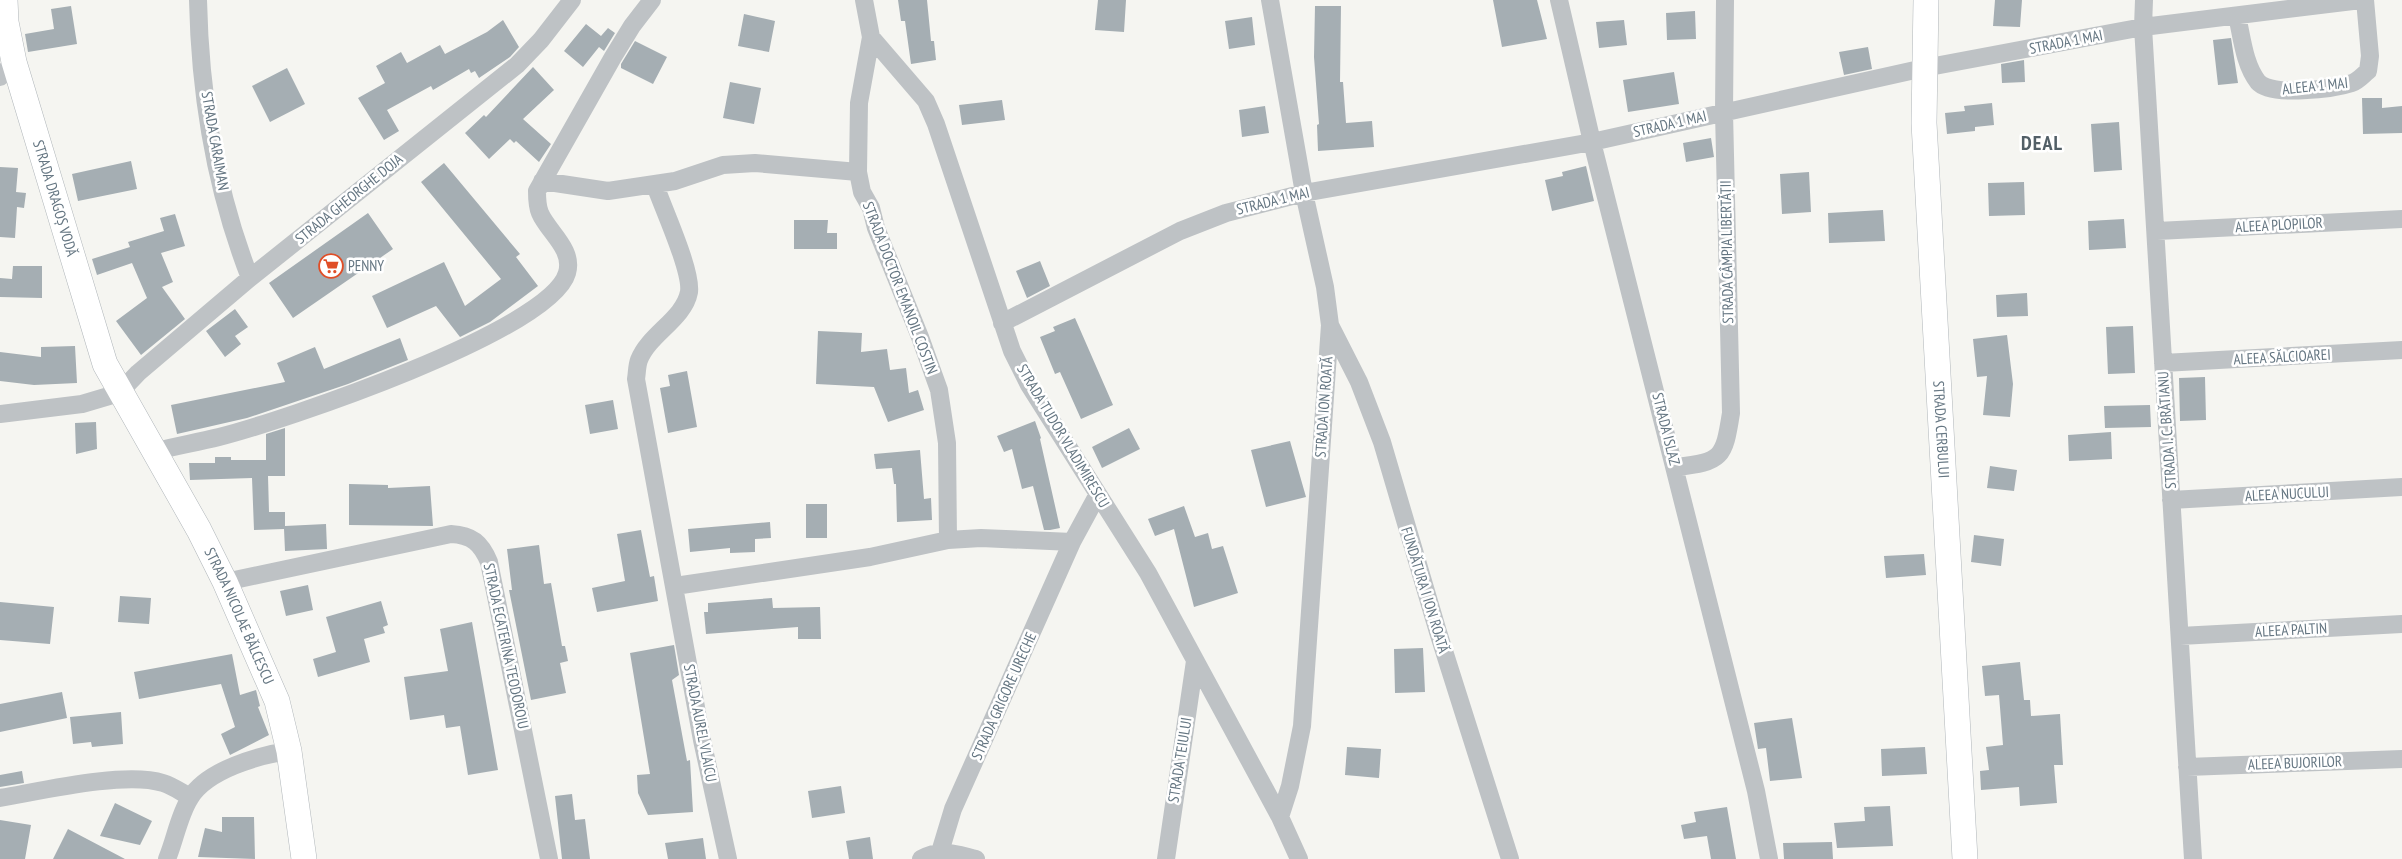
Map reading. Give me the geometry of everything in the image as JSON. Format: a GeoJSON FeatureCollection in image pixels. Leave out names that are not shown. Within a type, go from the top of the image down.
{"type":"FeatureCollection","features":[{"type":"Feature","properties":{"kind":"main road","name":"STRADA DRAGOȘ VODĂ"},"geometry":{"type":"LineString","coordinates":[[4,0],[7,70],[105,364],[119,393]]}},
{"type":"Feature","properties":{"kind":"main road","name":"STRADA CERBULUI"},"geometry":{"type":"LineString","coordinates":[[1926,0],[1924,133],[1965,859]]}},
{"type":"Feature","properties":{"kind":"main road","name":"STRADA NICOLAE BĂLCESCU"},"geometry":{"type":"LineString","coordinates":[[119,393],[156,451],[225,582],[277,701],[289,751],[304,859]]}},
{"type":"Feature","properties":{"kind":"street","name":"STRADA CARAIMAN"},"geometry":{"type":"LineString","coordinates":[[198,0],[202,56],[215,156],[231,223],[250,278]]}},
{"type":"Feature","properties":{"kind":"street","name":"STRADA GHEORGHE DOJA"},"geometry":{"type":"LineString","coordinates":[[119,393],[138,373],[250,278],[517,65],[541,40],[572,0]]}},
{"type":"Feature","properties":{"kind":"street"},"geometry":{"type":"LineString","coordinates":[[156,451],[220,437],[350,395],[495,331],[540,305],[560,287],[568,273],[563,247],[541,215],[537,203],[537,191],[613,57],[632,26],[652,0]]}},
{"type":"Feature","properties":{"kind":"street","name":"STRADA TUDOR VLADIMIRESCU"},"geometry":{"type":"LineString","coordinates":[[864,0],[871,37],[926,101],[954,171],[1012,350],[1030,385],[1148,573],[1280,817],[1299,859]]}},
{"type":"Feature","properties":{"kind":"street","name":"STRADA ION ROATĂ"},"geometry":{"type":"LineString","coordinates":[[1270,0],[1304,193],[1325,287],[1330,325],[1302,726],[1290,786],[1280,817]]}},
{"type":"Feature","properties":{"kind":"street","name":"STRADA ISLAZ"},"geometry":{"type":"LineString","coordinates":[[1559,0],[1592,142],[1676,467],[1756,791],[1769,859]]}},
{"type":"Feature","properties":{"kind":"street","name":"STRADA CÂMPIA LIBERTĂȚII"},"geometry":{"type":"LineString","coordinates":[[1676,467],[1703,464],[1713,460],[1722,452],[1728,437],[1731,413],[1724,112],[1725,0]]}},
{"type":"Feature","properties":{"kind":"street","name":"STRADA I. C. BRĂTIANU"},"geometry":{"type":"LineString","coordinates":[[2144,0],[2143,27],[2157,231],[2162,363],[2193,859]]}},
{"type":"Feature","properties":{"kind":"street","name":"STRADA 1 MAI"},"geometry":{"type":"LineString","coordinates":[[1002,323],[1180,231],[1226,213],[1304,193],[1592,142],[1924,68],[2143,27],[2356,0]]}},
{"type":"Feature","properties":{"kind":"street","name":"ALEEA 1 MAI"},"geometry":{"type":"LineString","coordinates":[[2237,16],[2251,71],[2260,84],[2277,91],[2339,86],[2355,82],[2368,72],[2370,56],[2356,0]]}},
{"type":"Feature","properties":{"kind":"street","name":"STRADA DOCTOR EMANOIL COSTIN"},"geometry":{"type":"LineString","coordinates":[[871,37],[859,103],[858,172],[862,192],[871,208],[876,228],[923,344],[939,390],[947,443],[948,540]]}},
{"type":"Feature","properties":{"kind":"street"},"geometry":{"type":"LineString","coordinates":[[542,181],[608,192],[675,182],[723,166],[755,163],[858,172]]}},
{"type":"Feature","properties":{"kind":"street","name":"STRADA AUREL VLAICU"},"geometry":{"type":"LineString","coordinates":[[656,185],[688,275],[689,291],[680,309],[654,338],[639,360],[636,379],[702,740],[728,859]]}},
{"type":"Feature","properties":{"kind":"street","name":"ALEEA PLOPILOR"},"geometry":{"type":"LineString","coordinates":[[2157,231],[2402,220]]}},
{"type":"Feature","properties":{"kind":"street","name":"FUNDĂTURA I ION ROATĂ"},"geometry":{"type":"LineString","coordinates":[[1330,325],[1360,382],[1382,442],[1438,632],[1510,859]]}},
{"type":"Feature","properties":{"kind":"street","name":"ALEEA SĂLCIOAREI"},"geometry":{"type":"LineString","coordinates":[[2162,363],[2402,350]]}},
{"type":"Feature","properties":{"kind":"street"},"geometry":{"type":"LineString","coordinates":[[0,414],[82,404],[119,393]]}},
{"type":"Feature","properties":{"kind":"street","name":"ALEEA NUCULUI"},"geometry":{"type":"LineString","coordinates":[[2171,500],[2402,487]]}},
{"type":"Feature","properties":{"kind":"street","name":"STRADA GRIGORE URECHE"},"geometry":{"type":"LineString","coordinates":[[940,852],[953,809],[1072,542],[1098,494]]}},
{"type":"Feature","properties":{"kind":"street","name":"STRADA ECATERINA TEODOROIU"},"geometry":{"type":"LineString","coordinates":[[225,582],[451,534],[472,538],[483,548],[489,562],[549,859]]}},
{"type":"Feature","properties":{"kind":"street"},"geometry":{"type":"LineString","coordinates":[[675,586],[861,558],[948,540],[1006,539],[1072,542]]}},
{"type":"Feature","properties":{"kind":"street","name":"ALEEA PALTIN"},"geometry":{"type":"LineString","coordinates":[[2180,636],[2402,624]]}},
{"type":"Feature","properties":{"kind":"street","name":"STRADA TEIULUI"},"geometry":{"type":"LineString","coordinates":[[1166,859],[1196,661]]}},
{"type":"Feature","properties":{"kind":"street"},"geometry":{"type":"LineString","coordinates":[[167,859],[190,797],[213,777],[233,766],[272,753],[289,751]]}},
{"type":"Feature","properties":{"kind":"street","name":"ALEEA BUJORILOR"},"geometry":{"type":"LineString","coordinates":[[2187,767],[2402,759]]}},
{"type":"Feature","properties":{"kind":"street"},"geometry":{"type":"LineString","coordinates":[[0,798],[106,781],[146,780],[162,782],[190,797]]}},
{"type":"Feature","properties":{"kind":"street"},"geometry":{"type":"LineString","coordinates":[[921,859],[940,852],[949,851],[976,859]]}},
{"type":"Feature","properties":{"kind":"building"},"geometry":{"type":"Polygon","coordinates":[[[898,0],[927,0],[931,41],[934,41],[936,60],[911,64],[905,21],[901,21],[898,0]]]}},
{"type":"Feature","properties":{"kind":"building"},"geometry":{"type":"Polygon","coordinates":[[[1098,0],[1126,0],[1124,32],[1095,30],[1098,0]]]}},
{"type":"Feature","properties":{"kind":"building"},"geometry":{"type":"Polygon","coordinates":[[[1493,0],[1537,0],[1547,39],[1502,47],[1493,0]]]}},
{"type":"Feature","properties":{"kind":"building"},"geometry":{"type":"Polygon","coordinates":[[[1995,0],[2022,0],[2020,27],[1993,26],[1995,0]]]}},
{"type":"Feature","properties":{"kind":"building"},"geometry":{"type":"Polygon","coordinates":[[[71,6],[77,44],[28,52],[25,34],[54,29],[51,9],[71,6]]]}},
{"type":"Feature","properties":{"kind":"building"},"geometry":{"type":"Polygon","coordinates":[[[1315,6],[1341,6],[1340,82],[1343,82],[1346,123],[1372,121],[1374,147],[1318,151],[1317,125],[1319,124],[1314,57],[1315,6]]]}},
{"type":"Feature","properties":{"kind":"building"},"geometry":{"type":"Polygon","coordinates":[[[1695,11],[1696,39],[1667,40],[1666,13],[1695,11]]]}},
{"type":"Feature","properties":{"kind":"building"},"geometry":{"type":"Polygon","coordinates":[[[744,14],[775,21],[769,52],[738,46],[744,14]]]}},
{"type":"Feature","properties":{"kind":"building"},"geometry":{"type":"Polygon","coordinates":[[[1252,17],[1255,45],[1229,49],[1225,21],[1252,17]]]}},
{"type":"Feature","properties":{"kind":"building"},"geometry":{"type":"Polygon","coordinates":[[[503,20],[519,47],[510,57],[479,78],[475,71],[471,73],[469,69],[433,90],[431,86],[387,110],[399,131],[384,140],[358,98],[385,83],[376,66],[401,52],[407,63],[440,45],[445,54],[487,32],[503,20]]]}},
{"type":"Feature","properties":{"kind":"building"},"geometry":{"type":"Polygon","coordinates":[[[1624,20],[1627,45],[1599,48],[1596,22],[1624,20]]]}},
{"type":"Feature","properties":{"kind":"building"},"geometry":{"type":"Polygon","coordinates":[[[586,24],[601,36],[608,28],[615,33],[604,51],[599,47],[583,67],[564,51],[586,24]]]}},
{"type":"Feature","properties":{"kind":"building"},"geometry":{"type":"Polygon","coordinates":[[[2231,38],[2238,83],[2218,85],[2213,40],[2231,38]]]}},
{"type":"Feature","properties":{"kind":"building"},"geometry":{"type":"Polygon","coordinates":[[[635,41],[667,57],[653,84],[621,68],[621,64],[635,41]]]}},
{"type":"Feature","properties":{"kind":"building"},"geometry":{"type":"Polygon","coordinates":[[[1868,47],[1872,69],[1844,75],[1839,52],[1868,47]]]}},
{"type":"Feature","properties":{"kind":"building"},"geometry":{"type":"Polygon","coordinates":[[[2024,60],[2025,82],[2002,83],[2001,64],[2024,60]]]}},
{"type":"Feature","properties":{"kind":"building"},"geometry":{"type":"Polygon","coordinates":[[[533,67],[554,90],[523,119],[551,144],[539,162],[516,141],[514,143],[510,139],[489,159],[465,133],[484,115],[486,117],[533,67]]]}},
{"type":"Feature","properties":{"kind":"building"},"geometry":{"type":"Polygon","coordinates":[[[287,68],[305,104],[270,122],[252,86],[287,68]]]}},
{"type":"Feature","properties":{"kind":"building"},"geometry":{"type":"Polygon","coordinates":[[[1674,72],[1679,104],[1628,112],[1623,80],[1674,72]]]}},
{"type":"Feature","properties":{"kind":"building"},"geometry":{"type":"Polygon","coordinates":[[[730,82],[761,88],[754,124],[723,118],[730,82]]]}},
{"type":"Feature","properties":{"kind":"building"},"geometry":{"type":"Polygon","coordinates":[[[2362,98],[2382,98],[2382,108],[2402,106],[2402,133],[2363,134],[2362,98]]]}},
{"type":"Feature","properties":{"kind":"building"},"geometry":{"type":"Polygon","coordinates":[[[1002,100],[1005,120],[962,125],[959,105],[1002,100]]]}},
{"type":"Feature","properties":{"kind":"building"},"geometry":{"type":"Polygon","coordinates":[[[1992,103],[1994,125],[1975,127],[1975,131],[1947,134],[1945,113],[1965,111],[1964,106],[1992,103]]]}},
{"type":"Feature","properties":{"kind":"building"},"geometry":{"type":"Polygon","coordinates":[[[1265,106],[1269,133],[1242,137],[1239,110],[1265,106]]]}},
{"type":"Feature","properties":{"kind":"building"},"geometry":{"type":"Polygon","coordinates":[[[2119,122],[2122,170],[2094,172],[2091,124],[2119,122]]]}},
{"type":"Feature","properties":{"kind":"building"},"geometry":{"type":"Polygon","coordinates":[[[1711,138],[1714,157],[1686,162],[1683,143],[1711,138]]]}},
{"type":"Feature","properties":{"kind":"building"},"geometry":{"type":"Polygon","coordinates":[[[131,161],[137,189],[78,201],[72,174],[131,161]]]}},
{"type":"Feature","properties":{"kind":"building"},"geometry":{"type":"Polygon","coordinates":[[[444,163],[520,254],[516,257],[538,286],[490,322],[460,337],[436,306],[387,328],[372,296],[444,262],[465,306],[501,279],[421,182],[444,163]]]}},
{"type":"Feature","properties":{"kind":"building"},"geometry":{"type":"Polygon","coordinates":[[[1586,166],[1594,201],[1552,211],[1545,180],[1563,176],[1562,172],[1586,166]]]}},
{"type":"Feature","properties":{"kind":"building"},"geometry":{"type":"Polygon","coordinates":[[[0,167],[18,168],[16,192],[26,193],[24,208],[17,207],[15,238],[0,237],[0,167]]]}},
{"type":"Feature","properties":{"kind":"building"},"geometry":{"type":"Polygon","coordinates":[[[1809,172],[1811,212],[1782,214],[1780,174],[1809,172]]]}},
{"type":"Feature","properties":{"kind":"building"},"geometry":{"type":"Polygon","coordinates":[[[2024,182],[2025,215],[1989,216],[1988,183],[2024,182]]]}},
{"type":"Feature","properties":{"kind":"building"},"geometry":{"type":"Polygon","coordinates":[[[1883,210],[1885,241],[1829,243],[1828,213],[1883,210]]]}},
{"type":"Feature","properties":{"kind":"building","name":"PENNY"},"geometry":{"type":"Polygon","coordinates":[[[368,213],[393,249],[293,318],[269,283],[368,213]]]}},
{"type":"Feature","properties":{"kind":"building"},"geometry":{"type":"Polygon","coordinates":[[[175,214],[185,246],[161,253],[173,282],[162,287],[185,319],[141,355],[116,321],[147,298],[132,263],[97,275],[92,259],[130,247],[128,242],[164,231],[160,218],[175,214]]]}},
{"type":"Feature","properties":{"kind":"building"},"geometry":{"type":"Polygon","coordinates":[[[2124,219],[2126,248],[2089,250],[2088,221],[2124,219]]]}},
{"type":"Feature","properties":{"kind":"building"},"geometry":{"type":"Polygon","coordinates":[[[794,220],[828,220],[827,233],[837,233],[837,249],[794,249],[794,220]]]}},
{"type":"Feature","properties":{"kind":"building"},"geometry":{"type":"Polygon","coordinates":[[[1040,261],[1050,286],[1027,298],[1016,271],[1040,261]]]}},
{"type":"Feature","properties":{"kind":"building"},"geometry":{"type":"Polygon","coordinates":[[[13,266],[42,266],[42,298],[0,297],[0,278],[12,279],[13,266]]]}},
{"type":"Feature","properties":{"kind":"building"},"geometry":{"type":"Polygon","coordinates":[[[2027,293],[2028,316],[1997,317],[1996,295],[2027,293]]]}},
{"type":"Feature","properties":{"kind":"building"},"geometry":{"type":"Polygon","coordinates":[[[235,309],[248,327],[235,336],[241,344],[225,357],[206,331],[235,309]]]}},
{"type":"Feature","properties":{"kind":"building"},"geometry":{"type":"Polygon","coordinates":[[[1075,318],[1113,405],[1081,419],[1060,372],[1055,374],[1040,337],[1055,331],[1053,327],[1075,318]]]}},
{"type":"Feature","properties":{"kind":"building"},"geometry":{"type":"Polygon","coordinates":[[[2133,326],[2135,373],[2108,374],[2106,327],[2133,326]]]}},
{"type":"Feature","properties":{"kind":"building"},"geometry":{"type":"Polygon","coordinates":[[[818,331],[862,333],[861,352],[887,349],[890,370],[906,368],[909,393],[918,390],[924,410],[888,422],[874,387],[816,384],[818,331]]]}},
{"type":"Feature","properties":{"kind":"building"},"geometry":{"type":"Polygon","coordinates":[[[2007,335],[2013,384],[2010,417],[1983,415],[1987,376],[1977,377],[1973,339],[2007,335]]]}},
{"type":"Feature","properties":{"kind":"building"},"geometry":{"type":"Polygon","coordinates":[[[400,338],[408,360],[348,384],[247,418],[177,434],[171,405],[285,382],[277,363],[315,347],[324,369],[400,338]]]}},
{"type":"Feature","properties":{"kind":"building"},"geometry":{"type":"Polygon","coordinates":[[[75,346],[77,383],[34,385],[0,381],[0,352],[41,357],[41,347],[75,346]]]}},
{"type":"Feature","properties":{"kind":"building"},"geometry":{"type":"Polygon","coordinates":[[[687,371],[697,427],[668,433],[660,388],[670,386],[668,375],[687,371]]]}},
{"type":"Feature","properties":{"kind":"building"},"geometry":{"type":"Polygon","coordinates":[[[2205,377],[2206,420],[2180,421],[2179,378],[2205,377]]]}},
{"type":"Feature","properties":{"kind":"building"},"geometry":{"type":"Polygon","coordinates":[[[613,400],[618,429],[590,434],[585,405],[613,400]]]}},
{"type":"Feature","properties":{"kind":"building"},"geometry":{"type":"Polygon","coordinates":[[[2150,405],[2151,427],[2105,428],[2104,406],[2150,405]]]}},
{"type":"Feature","properties":{"kind":"building"},"geometry":{"type":"Polygon","coordinates":[[[1035,421],[1041,438],[1060,528],[1050,530],[1044,530],[1033,486],[1022,489],[1012,449],[1004,452],[997,436],[1035,421]]]}},
{"type":"Feature","properties":{"kind":"building"},"geometry":{"type":"Polygon","coordinates":[[[96,422],[97,449],[76,454],[75,423],[96,422]]]}},
{"type":"Feature","properties":{"kind":"building"},"geometry":{"type":"Polygon","coordinates":[[[285,428],[285,476],[268,476],[269,512],[285,512],[285,526],[326,524],[327,549],[285,551],[284,529],[254,530],[252,478],[190,480],[189,463],[215,463],[215,457],[231,457],[231,460],[266,460],[266,434],[285,428]]]}},
{"type":"Feature","properties":{"kind":"building"},"geometry":{"type":"Polygon","coordinates":[[[1129,428],[1140,449],[1102,468],[1092,447],[1129,428]]]}},
{"type":"Feature","properties":{"kind":"building"},"geometry":{"type":"Polygon","coordinates":[[[2111,432],[2112,459],[2069,461],[2068,435],[2111,432]]]}},
{"type":"Feature","properties":{"kind":"building"},"geometry":{"type":"Polygon","coordinates":[[[1290,441],[1306,497],[1266,507],[1251,450],[1290,441]]]}},
{"type":"Feature","properties":{"kind":"building"},"geometry":{"type":"Polygon","coordinates":[[[920,450],[924,499],[931,498],[932,520],[897,522],[896,484],[894,484],[892,468],[876,469],[874,454],[920,450]]]}},
{"type":"Feature","properties":{"kind":"building"},"geometry":{"type":"Polygon","coordinates":[[[1990,466],[2017,470],[2014,491],[1987,488],[1990,466]]]}},
{"type":"Feature","properties":{"kind":"building"},"geometry":{"type":"Polygon","coordinates":[[[349,484],[388,485],[388,488],[430,486],[433,526],[349,525],[349,484]]]}},
{"type":"Feature","properties":{"kind":"building"},"geometry":{"type":"Polygon","coordinates":[[[806,504],[827,504],[827,538],[806,538],[806,504]]]}},
{"type":"Feature","properties":{"kind":"building"},"geometry":{"type":"Polygon","coordinates":[[[1184,506],[1195,537],[1208,533],[1212,549],[1223,546],[1238,593],[1194,607],[1174,529],[1155,536],[1148,519],[1184,506]]]}},
{"type":"Feature","properties":{"kind":"building"},"geometry":{"type":"Polygon","coordinates":[[[770,522],[771,538],[755,539],[755,552],[730,553],[730,548],[690,552],[688,529],[770,522]]]}},
{"type":"Feature","properties":{"kind":"building"},"geometry":{"type":"Polygon","coordinates":[[[641,530],[650,577],[654,576],[658,601],[597,612],[592,588],[625,581],[617,534],[641,530]]]}},
{"type":"Feature","properties":{"kind":"building"},"geometry":{"type":"Polygon","coordinates":[[[1974,535],[2004,539],[2001,566],[1971,562],[1974,535]]]}},
{"type":"Feature","properties":{"kind":"building"},"geometry":{"type":"Polygon","coordinates":[[[539,545],[544,584],[551,583],[562,646],[565,646],[568,661],[560,663],[566,693],[531,700],[509,590],[512,590],[507,549],[539,545]]]}},
{"type":"Feature","properties":{"kind":"building"},"geometry":{"type":"Polygon","coordinates":[[[1924,554],[1926,575],[1886,578],[1884,556],[1924,554]]]}},
{"type":"Feature","properties":{"kind":"building"},"geometry":{"type":"Polygon","coordinates":[[[308,585],[313,610],[286,616],[280,591],[308,585]]]}},
{"type":"Feature","properties":{"kind":"building"},"geometry":{"type":"Polygon","coordinates":[[[120,596],[151,598],[149,624],[118,622],[120,596]]]}},
{"type":"Feature","properties":{"kind":"building"},"geometry":{"type":"Polygon","coordinates":[[[772,598],[773,608],[820,607],[821,639],[798,639],[798,627],[706,634],[704,612],[708,612],[708,603],[772,598]]]}},
{"type":"Feature","properties":{"kind":"building"},"geometry":{"type":"Polygon","coordinates":[[[381,601],[388,625],[383,627],[385,633],[364,639],[370,662],[318,677],[313,659],[336,652],[326,617],[381,601]]]}},
{"type":"Feature","properties":{"kind":"building"},"geometry":{"type":"Polygon","coordinates":[[[0,602],[54,607],[50,644],[0,640],[0,602]]]}},
{"type":"Feature","properties":{"kind":"building"},"geometry":{"type":"Polygon","coordinates":[[[472,622],[498,770],[468,775],[460,726],[446,728],[444,715],[410,720],[404,677],[448,671],[440,629],[472,622]]]}},
{"type":"Feature","properties":{"kind":"building"},"geometry":{"type":"Polygon","coordinates":[[[674,645],[679,675],[672,680],[687,761],[690,760],[693,812],[648,815],[638,793],[637,775],[650,774],[630,653],[674,645]]]}},
{"type":"Feature","properties":{"kind":"building"},"geometry":{"type":"Polygon","coordinates":[[[1423,648],[1425,692],[1395,693],[1394,649],[1423,648]]]}},
{"type":"Feature","properties":{"kind":"building"},"geometry":{"type":"Polygon","coordinates":[[[232,654],[240,695],[256,690],[260,706],[258,707],[269,735],[230,755],[221,734],[235,727],[221,684],[139,699],[134,672],[232,654]]]}},
{"type":"Feature","properties":{"kind":"building"},"geometry":{"type":"Polygon","coordinates":[[[2020,662],[2024,700],[2030,700],[2031,716],[2060,714],[2063,765],[2054,765],[2057,803],[2020,806],[2019,787],[1981,790],[1980,771],[1989,770],[1986,747],[2003,745],[1999,695],[1985,696],[1982,666],[2020,662]]]}},
{"type":"Feature","properties":{"kind":"building"},"geometry":{"type":"Polygon","coordinates":[[[62,692],[67,718],[0,732],[0,704],[62,692]]]}},
{"type":"Feature","properties":{"kind":"building"},"geometry":{"type":"Polygon","coordinates":[[[121,712],[123,744],[92,747],[91,742],[73,744],[70,717],[121,712]]]}},
{"type":"Feature","properties":{"kind":"building"},"geometry":{"type":"Polygon","coordinates":[[[1792,718],[1802,778],[1770,781],[1766,748],[1758,749],[1754,723],[1792,718]]]}},
{"type":"Feature","properties":{"kind":"building"},"geometry":{"type":"Polygon","coordinates":[[[1347,747],[1381,749],[1379,778],[1345,775],[1347,747]]]}},
{"type":"Feature","properties":{"kind":"building"},"geometry":{"type":"Polygon","coordinates":[[[1925,747],[1927,774],[1882,776],[1881,749],[1925,747]]]}},
{"type":"Feature","properties":{"kind":"building"},"geometry":{"type":"Polygon","coordinates":[[[22,771],[24,783],[0,787],[0,775],[22,771]]]}},
{"type":"Feature","properties":{"kind":"building"},"geometry":{"type":"Polygon","coordinates":[[[841,786],[845,813],[812,818],[808,791],[841,786]]]}},
{"type":"Feature","properties":{"kind":"building"},"geometry":{"type":"Polygon","coordinates":[[[572,794],[575,820],[585,819],[590,859],[562,859],[555,796],[572,794]]]}},
{"type":"Feature","properties":{"kind":"building"},"geometry":{"type":"Polygon","coordinates":[[[115,803],[152,821],[140,845],[100,836],[115,803]]]}},
{"type":"Feature","properties":{"kind":"building"},"geometry":{"type":"Polygon","coordinates":[[[1890,806],[1893,846],[1837,848],[1834,823],[1865,821],[1864,807],[1890,806]]]}},
{"type":"Feature","properties":{"kind":"building"},"geometry":{"type":"Polygon","coordinates":[[[1727,807],[1736,859],[1711,859],[1707,836],[1684,839],[1681,825],[1696,822],[1694,812],[1727,807]]]}},
{"type":"Feature","properties":{"kind":"building"},"geometry":{"type":"Polygon","coordinates":[[[222,817],[254,817],[255,859],[198,857],[205,828],[222,832],[222,817]]]}},
{"type":"Feature","properties":{"kind":"building"},"geometry":{"type":"Polygon","coordinates":[[[0,820],[31,825],[25,859],[0,859],[0,820]]]}},
{"type":"Feature","properties":{"kind":"building"},"geometry":{"type":"Polygon","coordinates":[[[68,829],[125,859],[53,859],[68,829]]]}},
{"type":"Feature","properties":{"kind":"building"},"geometry":{"type":"Polygon","coordinates":[[[870,837],[873,859],[849,859],[846,841],[870,837]]]}},
{"type":"Feature","properties":{"kind":"building"},"geometry":{"type":"Polygon","coordinates":[[[703,838],[706,859],[668,859],[665,843],[703,838]]]}},
{"type":"Feature","properties":{"kind":"building"},"geometry":{"type":"Polygon","coordinates":[[[1832,842],[1833,859],[1784,859],[1783,843],[1832,842]]]}},
{"type":"Feature","properties":{"kind":"place","name":"PENNY"},"geometry":{"type":"Point","coordinates":[331,266]}},
{"type":"Feature","properties":{"kind":"district","name":"DEAL"},"geometry":{"type":"Point","coordinates":[2042,143]}}]}
